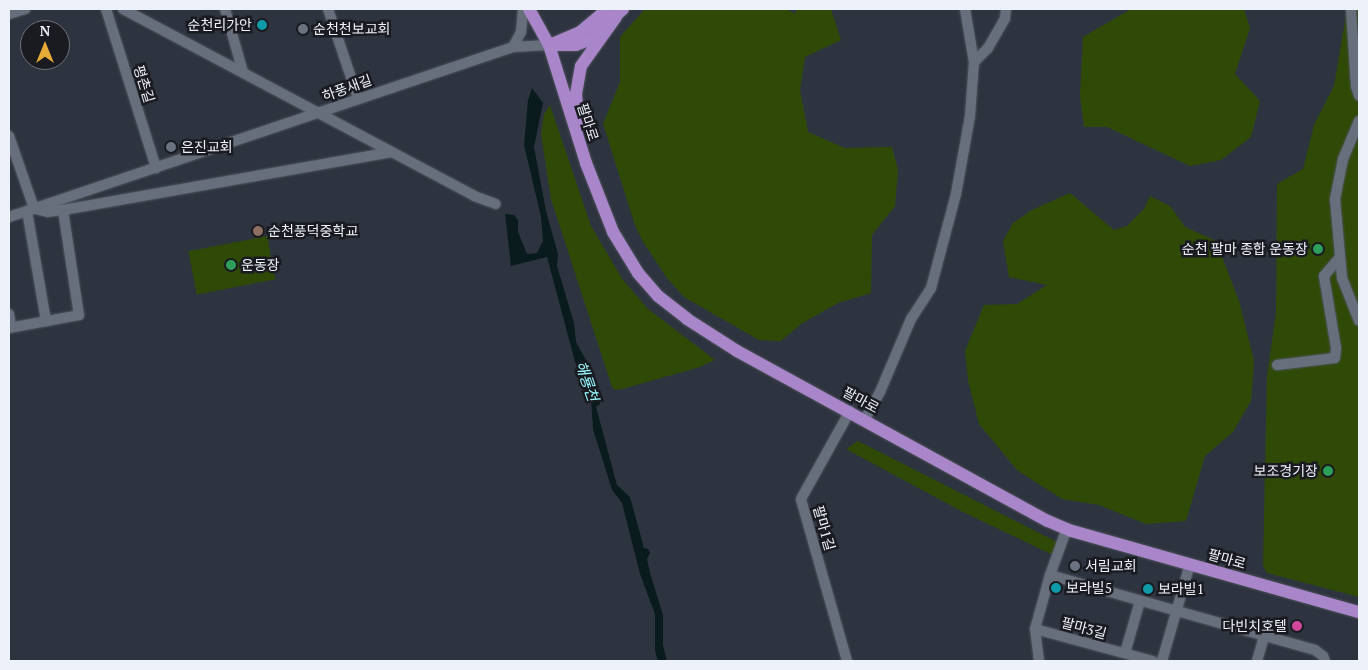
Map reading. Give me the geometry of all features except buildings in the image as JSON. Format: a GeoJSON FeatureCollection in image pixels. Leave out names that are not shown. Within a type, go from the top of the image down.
{"type":"FeatureCollection","features":[{"type":"Feature","properties":{"kind":"main road","name":"팔마로"},"geometry":{"type":"LineString","coordinates":[[529,9],[549,44],[581,149],[618,242],[638,273],[658,296],[706,332],[1040,516],[1066,528],[1359,612]]}},
{"type":"Feature","properties":{"kind":"main road"},"geometry":{"type":"LineString","coordinates":[[549,44],[576,45],[589,40],[616,11]]}},
{"type":"Feature","properties":{"kind":"main road"},"geometry":{"type":"LineString","coordinates":[[581,149],[576,94],[577,78],[581,66],[616,11]]}},
{"type":"Feature","properties":{"kind":"street"},"geometry":{"type":"LineString","coordinates":[[9,14],[25,9]]}},
{"type":"Feature","properties":{"kind":"street","name":"평촌길"},"geometry":{"type":"LineString","coordinates":[[106,9],[156,168]]}},
{"type":"Feature","properties":{"kind":"street"},"geometry":{"type":"LineString","coordinates":[[123,9],[474,196],[496,204]]}},
{"type":"Feature","properties":{"kind":"street"},"geometry":{"type":"LineString","coordinates":[[225,9],[243,72]]}},
{"type":"Feature","properties":{"kind":"street"},"geometry":{"type":"LineString","coordinates":[[328,9],[358,98]]}},
{"type":"Feature","properties":{"kind":"street"},"geometry":{"type":"LineString","coordinates":[[513,47],[521,32],[523,9]]}},
{"type":"Feature","properties":{"kind":"street"},"geometry":{"type":"LineString","coordinates":[[865,419],[880,392],[911,319],[928,296],[933,281],[961,166],[970,116],[974,62],[965,9]]}},
{"type":"Feature","properties":{"kind":"street"},"geometry":{"type":"LineString","coordinates":[[974,62],[988,48],[1005,18],[1006,9]]}},
{"type":"Feature","properties":{"kind":"street"},"geometry":{"type":"LineString","coordinates":[[1350,9],[1356,86],[1359,96]]}},
{"type":"Feature","properties":{"kind":"street","name":"하풍새길"},"geometry":{"type":"LineString","coordinates":[[31,210],[513,47],[549,44]]}},
{"type":"Feature","properties":{"kind":"street"},"geometry":{"type":"LineString","coordinates":[[1359,121],[1343,159],[1336,186],[1339,258],[1347,294],[1359,321]]}},
{"type":"Feature","properties":{"kind":"street"},"geometry":{"type":"LineString","coordinates":[[9,136],[31,210],[46,321]]}},
{"type":"Feature","properties":{"kind":"street"},"geometry":{"type":"LineString","coordinates":[[9,217],[31,210],[48,212],[63,210],[392,152]]}},
{"type":"Feature","properties":{"kind":"street"},"geometry":{"type":"LineString","coordinates":[[9,314],[10,328],[79,315],[63,210]]}},
{"type":"Feature","properties":{"kind":"street"},"geometry":{"type":"LineString","coordinates":[[1277,365],[1335,358],[1336,348],[1324,276],[1339,258]]}},
{"type":"Feature","properties":{"kind":"street","name":"팔마1길"},"geometry":{"type":"LineString","coordinates":[[847,661],[801,499],[850,411]]}},
{"type":"Feature","properties":{"kind":"street"},"geometry":{"type":"LineString","coordinates":[[1039,661],[1035,629],[1050,575],[1066,528]]}},
{"type":"Feature","properties":{"kind":"street"},"geometry":{"type":"LineString","coordinates":[[1162,661],[1190,564]]}},
{"type":"Feature","properties":{"kind":"street"},"geometry":{"type":"LineString","coordinates":[[1050,575],[1315,650],[1323,656],[1325,661]]}},
{"type":"Feature","properties":{"kind":"street"},"geometry":{"type":"LineString","coordinates":[[1125,653],[1140,601]]}},
{"type":"Feature","properties":{"kind":"street"},"geometry":{"type":"LineString","coordinates":[[1340,607],[1359,606]]}},
{"type":"Feature","properties":{"kind":"street"},"geometry":{"type":"LineString","coordinates":[[1340,607],[1359,618]]}},
{"type":"Feature","properties":{"kind":"street","name":"팔마3길"},"geometry":{"type":"LineString","coordinates":[[1035,629],[1153,661]]}},
{"type":"Feature","properties":{"kind":"street"},"geometry":{"type":"LineString","coordinates":[[1256,661],[1264,636]]}},
{"type":"Feature","properties":{"kind":"green space"},"geometry":{"type":"Polygon","coordinates":[[[645,9],[786,9],[796,14],[796,9],[831,9],[841,40],[805,57],[800,90],[808,132],[845,148],[892,147],[898,170],[895,206],[872,235],[871,293],[838,303],[801,324],[781,341],[759,340],[684,297],[667,278],[642,240],[635,225],[603,124],[620,82],[620,37],[645,9]]]}},
{"type":"Feature","properties":{"kind":"green space"},"geometry":{"type":"Polygon","coordinates":[[[1131,9],[1244,9],[1250,28],[1235,74],[1260,101],[1251,137],[1221,160],[1190,166],[1107,127],[1084,127],[1080,96],[1083,37],[1131,9]]]}},
{"type":"Feature","properties":{"kind":"green space","name":"순천 팔마 종합 운동장"},"geometry":{"type":"Polygon","coordinates":[[[1347,9],[1359,9],[1359,597],[1267,573],[1263,566],[1267,376],[1276,313],[1277,184],[1303,169],[1314,125],[1334,86],[1347,9]]]}},
{"type":"Feature","properties":{"kind":"green space"},"geometry":{"type":"Polygon","coordinates":[[[550,105],[591,226],[623,280],[648,309],[715,360],[700,367],[622,389],[615,390],[612,387],[551,199],[541,134],[544,114],[550,105]]]}},
{"type":"Feature","properties":{"kind":"green space"},"geometry":{"type":"Polygon","coordinates":[[[1070,193],[1114,230],[1127,226],[1144,209],[1150,196],[1170,206],[1185,227],[1216,241],[1240,304],[1254,361],[1251,401],[1233,432],[1205,456],[1186,521],[1146,524],[1099,505],[1062,499],[1017,470],[979,424],[968,380],[965,351],[984,305],[1017,304],[1047,285],[1009,277],[1003,241],[1013,223],[1032,210],[1070,193]]]}},
{"type":"Feature","properties":{"kind":"green space","name":"운동장"},"geometry":{"type":"Polygon","coordinates":[[[267,236],[275,279],[197,294],[188,251],[267,236]]]}},
{"type":"Feature","properties":{"kind":"green space"},"geometry":{"type":"Polygon","coordinates":[[[858,441],[1057,542],[1053,555],[963,512],[846,449],[858,441]]]}},
{"type":"Feature","properties":{"kind":"water","name":"해룡천"},"geometry":{"type":"Polygon","coordinates":[[[532,88],[543,103],[534,147],[546,211],[558,254],[557,266],[574,323],[576,342],[586,360],[594,391],[600,394],[600,404],[596,407],[617,485],[630,497],[644,548],[648,549],[650,553],[647,559],[663,615],[663,645],[667,661],[658,661],[655,651],[655,614],[640,574],[622,503],[612,490],[593,429],[591,400],[575,362],[547,257],[511,266],[505,214],[514,215],[518,220],[518,232],[527,254],[537,253],[543,241],[541,217],[524,145],[528,100],[532,88]]]}},
{"type":"Feature","properties":{"kind":"place","name":"순천리가안"},"geometry":{"type":"Point","coordinates":[262,25]}},
{"type":"Feature","properties":{"kind":"place","name":"순천천보교회"},"geometry":{"type":"Point","coordinates":[303,29]}},
{"type":"Feature","properties":{"kind":"place","name":"은진교회"},"geometry":{"type":"Point","coordinates":[171,147]}},
{"type":"Feature","properties":{"kind":"place","name":"순천풍덕중학교"},"geometry":{"type":"Point","coordinates":[258,231]}},
{"type":"Feature","properties":{"kind":"place","name":"순천 팔마 종합 운동장"},"geometry":{"type":"Point","coordinates":[1318,249]}},
{"type":"Feature","properties":{"kind":"place","name":"운동장"},"geometry":{"type":"Point","coordinates":[231,265]}},
{"type":"Feature","properties":{"kind":"place","name":"보조경기장"},"geometry":{"type":"Point","coordinates":[1328,471]}},
{"type":"Feature","properties":{"kind":"place","name":"서림교회"},"geometry":{"type":"Point","coordinates":[1075,566]}},
{"type":"Feature","properties":{"kind":"place","name":"보라빌5"},"geometry":{"type":"Point","coordinates":[1056,588]}},
{"type":"Feature","properties":{"kind":"place","name":"보라빌1"},"geometry":{"type":"Point","coordinates":[1148,589]}},
{"type":"Feature","properties":{"kind":"place","name":"다빈치호텔"},"geometry":{"type":"Point","coordinates":[1297,626]}}]}
